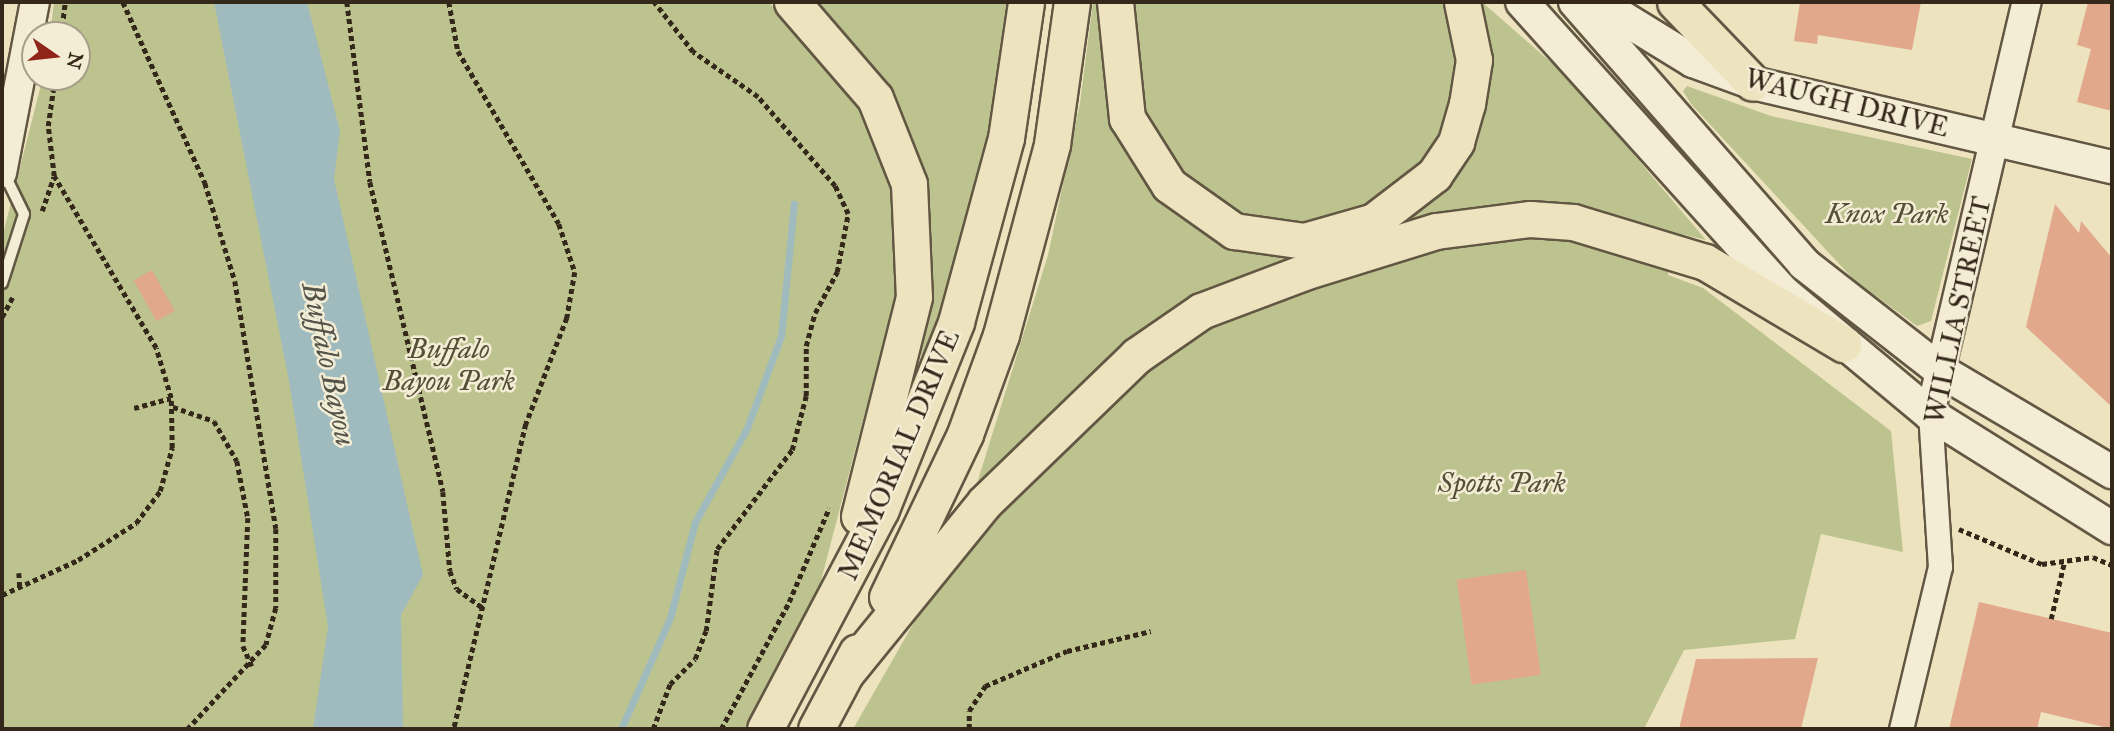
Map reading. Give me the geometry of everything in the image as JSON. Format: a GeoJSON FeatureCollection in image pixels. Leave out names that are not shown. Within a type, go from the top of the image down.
{"type":"FeatureCollection","features":[{"type":"Feature","properties":{"kind":"main road"},"geometry":{"type":"LineString","coordinates":[[792,2],[875,98],[909,184],[916,237],[914,297],[902,361],[834,603]]}},
{"type":"Feature","properties":{"kind":"main road","name":"MEMORIAL DRIVE"},"geometry":{"type":"LineString","coordinates":[[765,729],[834,603],[917,428],[956,322],[1006,138],[1026,2]]}},
{"type":"Feature","properties":{"kind":"main road","name":"MEMORIAL DRIVE"},"geometry":{"type":"LineString","coordinates":[[816,729],[923,528],[1001,335],[1052,144],[1072,2]]}},
{"type":"Feature","properties":{"kind":"main road"},"geometry":{"type":"LineString","coordinates":[[1115,2],[1128,118],[1169,185],[1234,230],[1304,241],[1374,221],[1424,185],[1448,153],[1467,104],[1474,60],[1462,2]]}},
{"type":"Feature","properties":{"kind":"main road"},"geometry":{"type":"LineString","coordinates":[[1522,2],[1755,262],[1843,344],[1930,414],[2112,527]]}},
{"type":"Feature","properties":{"kind":"main road"},"geometry":{"type":"LineString","coordinates":[[1575,2],[1711,166],[1804,264],[1941,371],[2112,472]]}},
{"type":"Feature","properties":{"kind":"main road","name":"WAUGH DRIVE"},"geometry":{"type":"LineString","coordinates":[[1597,2],[1693,61],[1753,83],[2112,167]]}},
{"type":"Feature","properties":{"kind":"main road"},"geometry":{"type":"LineString","coordinates":[[1675,2],[1753,83]]}},
{"type":"Feature","properties":{"kind":"main road"},"geometry":{"type":"LineString","coordinates":[[846,673],[985,502],[1136,356],[1201,310],[1307,271],[1436,231],[1530,219],[1573,222],[1705,262],[1843,344]]}},
{"type":"Feature","properties":{"kind":"street"},"geometry":{"type":"LineString","coordinates":[[2,171],[35,2]]}},
{"type":"Feature","properties":{"kind":"street","name":"WILLIA STREET"},"geometry":{"type":"LineString","coordinates":[[1901,729],[1940,567],[1930,414],[2027,2]]}},
{"type":"Feature","properties":{"kind":"lane"},"geometry":{"type":"LineString","coordinates":[[2,171],[23,214],[2,283]]}},
{"type":"Feature","properties":{"kind":"path"},"geometry":{"type":"LineString","coordinates":[[63,21],[65,2]]}},
{"type":"Feature","properties":{"kind":"path"},"geometry":{"type":"LineString","coordinates":[[123,2],[205,183],[235,281],[276,529],[276,608],[252,666],[231,678],[188,729]]}},
{"type":"Feature","properties":{"kind":"path"},"geometry":{"type":"LineString","coordinates":[[347,2],[370,182],[443,492],[450,571],[457,589],[485,609]]}},
{"type":"Feature","properties":{"kind":"path"},"geometry":{"type":"LineString","coordinates":[[449,2],[458,51],[559,224],[575,272],[567,318],[526,424],[485,609],[454,729]]}},
{"type":"Feature","properties":{"kind":"path"},"geometry":{"type":"LineString","coordinates":[[653,729],[670,684],[695,659],[706,631],[716,549],[792,450],[806,396],[806,346],[814,313],[837,272],[848,214],[835,186],[758,97],[693,51],[654,2]]}},
{"type":"Feature","properties":{"kind":"path"},"geometry":{"type":"LineString","coordinates":[[2,595],[78,560],[148,512],[168,469],[172,398],[147,327],[54,176],[48,126],[53,91]]}},
{"type":"Feature","properties":{"kind":"path"},"geometry":{"type":"LineString","coordinates":[[134,408],[172,398]]}},
{"type":"Feature","properties":{"kind":"path"},"geometry":{"type":"LineString","coordinates":[[173,407],[214,421],[237,461],[248,518],[243,646],[252,666]]}},
{"type":"Feature","properties":{"kind":"path"},"geometry":{"type":"LineString","coordinates":[[721,729],[789,602],[830,505]]}},
{"type":"Feature","properties":{"kind":"path"},"geometry":{"type":"LineString","coordinates":[[1937,524],[1979,534],[2013,556],[2064,564],[2092,557],[2112,565]]}},
{"type":"Feature","properties":{"kind":"path"},"geometry":{"type":"LineString","coordinates":[[2051,619],[2064,564]]}},
{"type":"Feature","properties":{"kind":"path"},"geometry":{"type":"LineString","coordinates":[[19,573],[20,589]]}},
{"type":"Feature","properties":{"kind":"path"},"geometry":{"type":"LineString","coordinates":[[969,729],[969,711],[985,686],[1066,651],[1151,631]]}},
{"type":"Feature","properties":{"kind":"green space","name":"Buffalo Bayou Park"},"geometry":{"type":"Polygon","coordinates":[[[54,2],[769,2],[859,109],[877,144],[891,188],[896,294],[817,596],[744,729],[2,729],[2,238],[39,91],[91,91],[91,21],[52,21],[54,2]]]}},
{"type":"Feature","properties":{"kind":"green space"},"geometry":{"type":"Polygon","coordinates":[[[807,2],[1009,2],[981,171],[947,297],[921,357],[928,241],[807,2]]]}},
{"type":"Feature","properties":{"kind":"green space"},"geometry":{"type":"Polygon","coordinates":[[[1093,2],[1106,2],[1117,118],[1245,243],[1420,204],[1482,2],[1569,78],[1706,240],[1570,208],[1296,262],[974,493],[1048,255],[1080,103],[1093,2]]]}},
{"type":"Feature","properties":{"kind":"green space"},"geometry":{"type":"Polygon","coordinates":[[[1128,2],[1454,2],[1459,20],[1454,121],[1401,193],[1314,228],[1248,221],[1198,195],[1140,118],[1128,2]]]}},
{"type":"Feature","properties":{"kind":"green space","name":"Knox Park"},"geometry":{"type":"Polygon","coordinates":[[[1687,86],[1771,116],[1972,159],[1931,321],[1917,326],[1854,280],[1691,104],[1683,91],[1687,86]]]}},
{"type":"Feature","properties":{"kind":"green space","name":"Spotts Park"},"geometry":{"type":"Polygon","coordinates":[[[1553,231],[1670,259],[1668,275],[1703,288],[1891,431],[1903,552],[1821,534],[1795,639],[1684,650],[1644,729],[853,729],[920,612],[1029,482],[1167,343],[1252,301],[1464,239],[1553,231]]]}},
{"type":"Feature","properties":{"kind":"water","name":"Buffalo Bayou"},"geometry":{"type":"Polygon","coordinates":[[[214,2],[307,2],[340,131],[334,179],[423,575],[401,615],[403,729],[313,729],[328,627],[289,381],[214,2]]]}},
{"type":"Feature","properties":{"kind":"building"},"geometry":{"type":"Polygon","coordinates":[[[1800,2],[1921,2],[1912,50],[1818,35],[1817,44],[1794,41],[1800,2]]]}},
{"type":"Feature","properties":{"kind":"building"},"geometry":{"type":"Polygon","coordinates":[[[2088,2],[2112,2],[2112,111],[2077,102],[2091,49],[2077,45],[2088,2]]]}},
{"type":"Feature","properties":{"kind":"building"},"geometry":{"type":"Polygon","coordinates":[[[2055,204],[2079,233],[2081,221],[2112,258],[2112,407],[2026,327],[2055,204]]]}},
{"type":"Feature","properties":{"kind":"building"},"geometry":{"type":"Polygon","coordinates":[[[152,270],[175,311],[156,321],[134,280],[152,270]]]}},
{"type":"Feature","properties":{"kind":"building"},"geometry":{"type":"Polygon","coordinates":[[[1526,570],[1541,675],[1471,685],[1457,580],[1526,570]]]}},
{"type":"Feature","properties":{"kind":"building"},"geometry":{"type":"Polygon","coordinates":[[[1979,602],[2112,633],[2112,729],[2041,712],[2037,729],[1949,729],[1979,602]]]}},
{"type":"Feature","properties":{"kind":"building"},"geometry":{"type":"Polygon","coordinates":[[[1818,658],[1801,729],[1679,729],[1696,659],[1818,658]]]}},
{"type":"Feature","properties":{"kind":"waterway"},"geometry":{"type":"LineString","coordinates":[[621,729],[670,618],[695,522],[747,428],[781,336],[794,204]]}}]}
